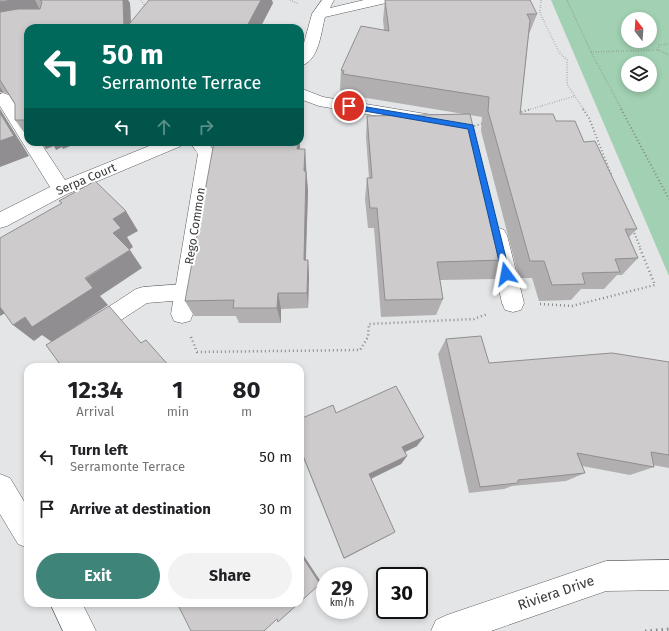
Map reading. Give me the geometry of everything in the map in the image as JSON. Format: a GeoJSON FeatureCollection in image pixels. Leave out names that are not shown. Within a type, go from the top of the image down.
{"type":"FeatureCollection","features":[{"type":"Feature","properties":{"kind":"street"},"geometry":{"type":"LineString","coordinates":[[304,52],[319,14],[328,0]]}},
{"type":"Feature","properties":{"kind":"street"},"geometry":{"type":"LineString","coordinates":[[319,14],[381,0]]}},
{"type":"Feature","properties":{"kind":"street"},"geometry":{"type":"LineString","coordinates":[[304,95],[319,101],[478,125]]}},
{"type":"Feature","properties":{"kind":"street"},"geometry":{"type":"LineString","coordinates":[[3,98],[24,132]]}},
{"type":"Feature","properties":{"kind":"street"},"geometry":{"type":"LineString","coordinates":[[34,146],[61,189]]}},
{"type":"Feature","properties":{"kind":"street","name":"Serpa Court"},"geometry":{"type":"LineString","coordinates":[[0,221],[61,189],[165,146]]}},
{"type":"Feature","properties":{"kind":"street","name":"Rego Common"},"geometry":{"type":"LineString","coordinates":[[182,314],[184,292],[207,153],[201,146]]}},
{"type":"Feature","properties":{"kind":"street"},"geometry":{"type":"LineString","coordinates":[[493,219],[513,303]]}},
{"type":"Feature","properties":{"kind":"street"},"geometry":{"type":"LineString","coordinates":[[0,488],[24,527]]}},
{"type":"Feature","properties":{"kind":"street","name":"Riviera Drive"},"geometry":{"type":"LineString","coordinates":[[447,631],[606,576],[669,575]]}},
{"type":"Feature","properties":{"kind":"street"},"geometry":{"type":"LineString","coordinates":[[67,607],[80,631]]}},
{"type":"Feature","properties":{"kind":"lane"},"geometry":{"type":"LineString","coordinates":[[78,337],[143,295],[184,292]]}},
{"type":"Feature","properties":{"kind":"path"},"geometry":{"type":"LineString","coordinates":[[141,0],[149,14]]}},
{"type":"Feature","properties":{"kind":"path"},"geometry":{"type":"LineString","coordinates":[[567,0],[591,52],[669,199]]}},
{"type":"Feature","properties":{"kind":"path"},"geometry":{"type":"LineString","coordinates":[[658,50],[659,45],[669,44]]}},
{"type":"Feature","properties":{"kind":"path"},"geometry":{"type":"LineString","coordinates":[[591,52],[658,50],[669,55]]}},
{"type":"Feature","properties":{"kind":"path"},"geometry":{"type":"LineString","coordinates":[[515,114],[575,96]]}},
{"type":"Feature","properties":{"kind":"path"},"geometry":{"type":"LineString","coordinates":[[645,631],[669,629]]}},
{"type":"Feature","properties":{"kind":"green space"},"geometry":{"type":"Polygon","coordinates":[[[551,0],[669,0],[669,276],[551,0]]]}},
{"type":"Feature","properties":{"kind":"building"},"geometry":{"type":"Polygon","coordinates":[[[0,0],[13,0],[0,2],[0,0]]]}},
{"type":"Feature","properties":{"kind":"building"},"geometry":{"type":"Polygon","coordinates":[[[40,0],[123,0],[124,24],[24,24],[24,120],[15,120],[15,104],[0,80],[0,12],[18,9],[40,9],[42,2],[40,0]]]}},
{"type":"Feature","properties":{"kind":"building"},"geometry":{"type":"Polygon","coordinates":[[[149,0],[261,0],[248,24],[129,24],[149,0]]]}},
{"type":"Feature","properties":{"kind":"building"},"geometry":{"type":"Polygon","coordinates":[[[385,0],[530,0],[537,14],[527,14],[530,20],[520,114],[553,114],[556,121],[575,121],[584,142],[595,141],[637,229],[625,229],[638,258],[615,259],[620,272],[582,273],[585,284],[552,285],[544,261],[530,261],[488,111],[489,97],[343,74],[344,71],[341,70],[361,26],[389,31],[385,0]]]}},
{"type":"Feature","properties":{"kind":"building"},"geometry":{"type":"Polygon","coordinates":[[[0,113],[14,136],[0,141],[0,113]]]}},
{"type":"Feature","properties":{"kind":"building"},"geometry":{"type":"Polygon","coordinates":[[[470,114],[505,260],[437,262],[443,299],[385,300],[377,208],[370,208],[367,178],[372,178],[367,116],[470,114]]]}},
{"type":"Feature","properties":{"kind":"building"},"geometry":{"type":"Polygon","coordinates":[[[213,146],[297,146],[297,149],[305,149],[304,260],[308,260],[307,293],[278,293],[277,308],[233,308],[234,300],[185,301],[213,146]]]}},
{"type":"Feature","properties":{"kind":"building"},"geometry":{"type":"Polygon","coordinates":[[[95,181],[126,211],[113,219],[121,228],[113,233],[130,250],[85,278],[93,288],[32,327],[25,317],[13,325],[0,307],[0,238],[62,203],[59,201],[95,181]]]}},
{"type":"Feature","properties":{"kind":"building"},"geometry":{"type":"Polygon","coordinates":[[[109,306],[141,343],[146,340],[166,363],[59,363],[46,345],[109,306]]]}},
{"type":"Feature","properties":{"kind":"building"},"geometry":{"type":"Polygon","coordinates":[[[481,336],[489,363],[612,353],[669,362],[669,455],[651,452],[654,467],[577,453],[585,473],[518,480],[518,483],[480,487],[446,339],[481,336]]]}},
{"type":"Feature","properties":{"kind":"building"},"geometry":{"type":"Polygon","coordinates":[[[396,386],[424,437],[402,447],[407,456],[369,474],[395,532],[344,558],[304,458],[304,417],[333,405],[336,413],[396,386]]]}},
{"type":"Feature","properties":{"kind":"building"},"geometry":{"type":"Polygon","coordinates":[[[304,559],[316,578],[316,588],[304,598],[304,559]]]}},
{"type":"Feature","properties":{"kind":"building"},"geometry":{"type":"Polygon","coordinates":[[[179,607],[295,607],[278,622],[277,619],[264,631],[191,631],[179,607]]]}},
{"type":"Feature","properties":{"kind":"route"},"geometry":{"type":"LineString","coordinates":[[349,106],[471,127],[506,274]]}}]}
